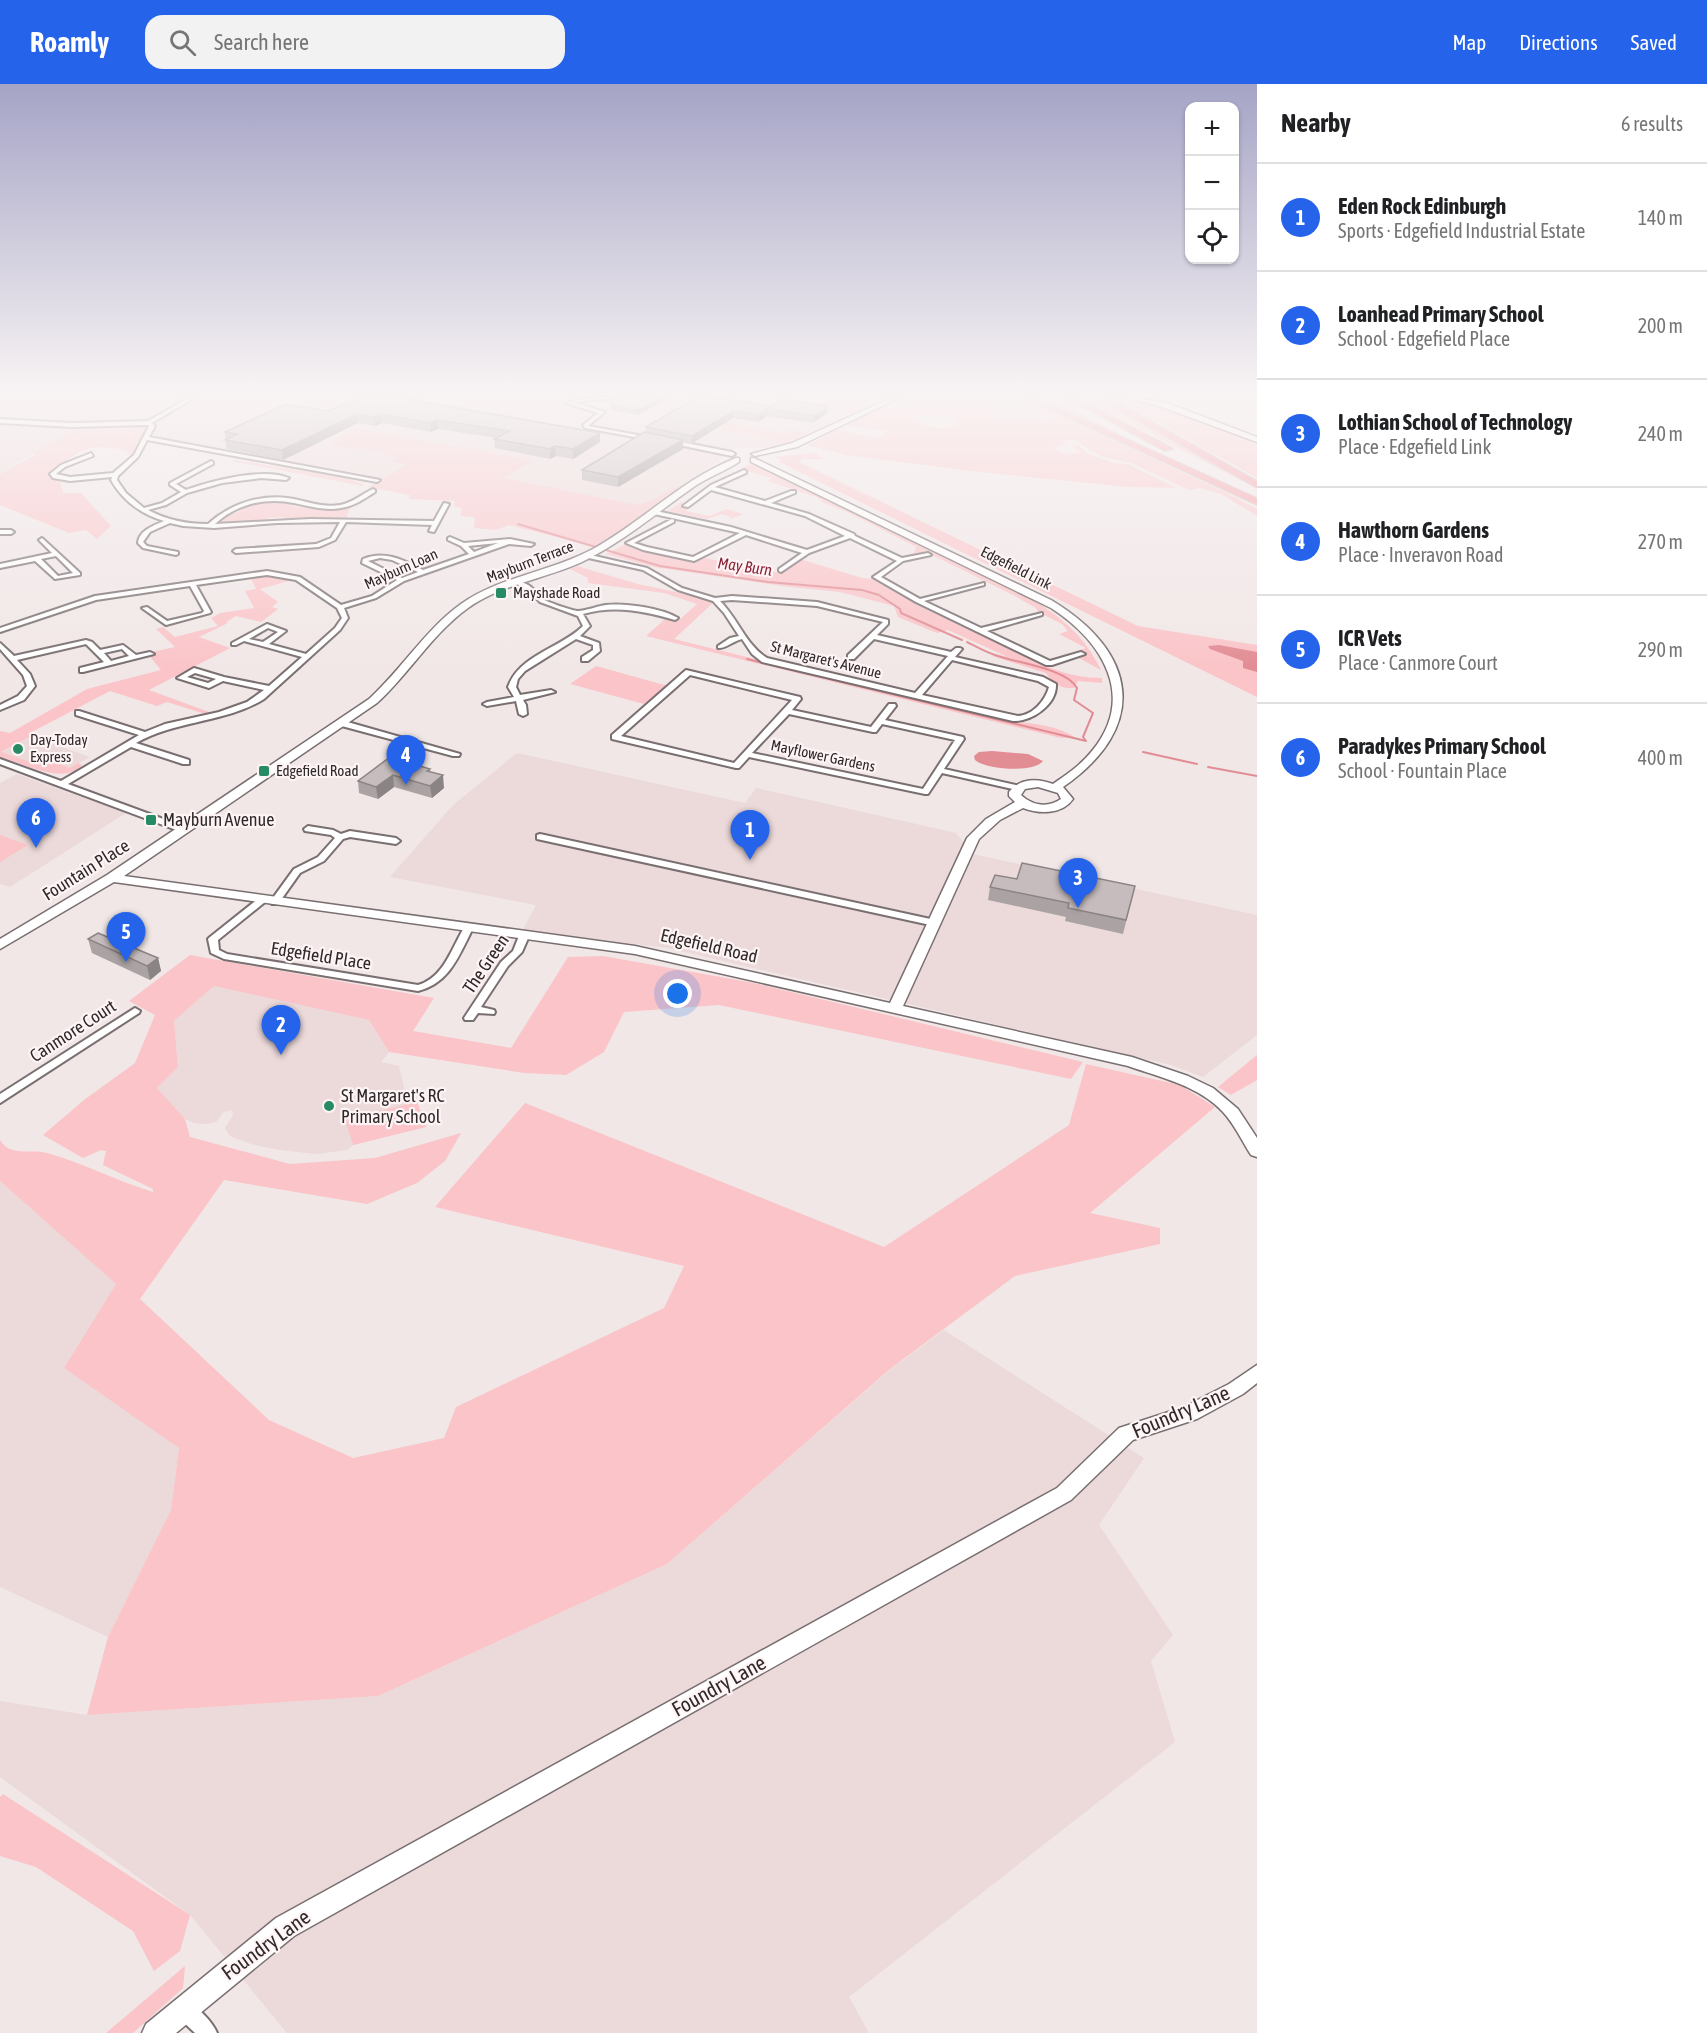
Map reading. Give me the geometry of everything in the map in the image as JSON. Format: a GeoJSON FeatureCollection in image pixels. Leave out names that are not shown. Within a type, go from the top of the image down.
{"type":"FeatureCollection","features":[{"type":"Feature","properties":{"kind":"highway"},"geometry":{"type":"LineString","coordinates":[[1226,487],[1257,501]]}},
{"type":"Feature","properties":{"kind":"highway"},"geometry":{"type":"LineString","coordinates":[[1230,487],[1257,501]]}},
{"type":"Feature","properties":{"kind":"street"},"geometry":{"type":"LineString","coordinates":[[118,487],[142,510],[170,521],[210,525],[292,521],[435,523]]}},
{"type":"Feature","properties":{"kind":"street"},"geometry":{"type":"LineString","coordinates":[[177,487],[185,492]]}},
{"type":"Feature","properties":{"kind":"street"},"geometry":{"type":"LineString","coordinates":[[142,510],[164,504],[185,492],[201,487]]}},
{"type":"Feature","properties":{"kind":"street","name":"Mayburn Terrace"},"geometry":{"type":"LineString","coordinates":[[340,723],[389,688],[448,619],[476,600],[595,551],[656,513],[690,487]]}},
{"type":"Feature","properties":{"kind":"street","name":"Edgefield Link"},"geometry":{"type":"LineString","coordinates":[[816,487],[1029,592],[1058,608],[1090,634],[1105,654],[1116,681],[1119,702],[1117,720],[1099,753],[1083,770],[1056,787]]}},
{"type":"Feature","properties":{"kind":"street"},"geometry":{"type":"LineString","coordinates":[[686,506],[711,488],[807,515],[901,560]]}},
{"type":"Feature","properties":{"kind":"street"},"geometry":{"type":"LineString","coordinates":[[210,525],[219,515],[257,501],[285,500],[331,507],[350,504],[373,491]]}},
{"type":"Feature","properties":{"kind":"street"},"geometry":{"type":"LineString","coordinates":[[766,503],[793,492]]}},
{"type":"Feature","properties":{"kind":"street"},"geometry":{"type":"LineString","coordinates":[[357,495],[364,496]]}},
{"type":"Feature","properties":{"kind":"street"},"geometry":{"type":"LineString","coordinates":[[432,531],[446,508]]}},
{"type":"Feature","properties":{"kind":"street"},"geometry":{"type":"LineString","coordinates":[[656,513],[746,533],[807,552]]}},
{"type":"Feature","properties":{"kind":"street"},"geometry":{"type":"LineString","coordinates":[[170,521],[149,530],[141,537],[141,544],[157,553],[176,553]]}},
{"type":"Feature","properties":{"kind":"street"},"geometry":{"type":"LineString","coordinates":[[236,551],[300,548],[326,543],[333,539],[344,521]]}},
{"type":"Feature","properties":{"kind":"street"},"geometry":{"type":"LineString","coordinates":[[672,521],[661,524],[629,543],[645,549],[694,559],[746,533]]}},
{"type":"Feature","properties":{"kind":"street"},"geometry":{"type":"LineString","coordinates":[[0,532],[11,532]]}},
{"type":"Feature","properties":{"kind":"street"},"geometry":{"type":"LineString","coordinates":[[780,570],[807,552],[852,535]]}},
{"type":"Feature","properties":{"kind":"street","name":"Mayburn Loan"},"geometry":{"type":"LineString","coordinates":[[450,538],[473,554]]}},
{"type":"Feature","properties":{"kind":"street"},"geometry":{"type":"LineString","coordinates":[[37,559],[57,578],[78,574],[42,540]]}},
{"type":"Feature","properties":{"kind":"street","name":"Mayburn Loan"},"geometry":{"type":"LineString","coordinates":[[463,545],[510,541],[531,544]]}},
{"type":"Feature","properties":{"kind":"street","name":"Mayburn Loan"},"geometry":{"type":"LineString","coordinates":[[340,607],[374,597],[402,580],[510,541]]}},
{"type":"Feature","properties":{"kind":"street"},"geometry":{"type":"LineString","coordinates":[[595,551],[645,569],[680,589],[715,600],[732,598],[807,603],[886,621],[852,657]]}},
{"type":"Feature","properties":{"kind":"street"},"geometry":{"type":"LineString","coordinates":[[0,566],[57,554]]}},
{"type":"Feature","properties":{"kind":"street"},"geometry":{"type":"LineString","coordinates":[[928,555],[901,560],[876,577],[918,601],[1058,668]]}},
{"type":"Feature","properties":{"kind":"street"},"geometry":{"type":"LineString","coordinates":[[402,580],[364,562],[365,560],[390,556],[422,572]]}},
{"type":"Feature","properties":{"kind":"street"},"geometry":{"type":"LineString","coordinates":[[0,630],[95,598],[254,574],[280,573],[298,578],[340,607],[345,618],[342,624],[261,697],[237,710],[168,726],[145,735],[63,783]]}},
{"type":"Feature","properties":{"kind":"street"},"geometry":{"type":"LineString","coordinates":[[145,608],[159,618],[206,608],[192,583]]}},
{"type":"Feature","properties":{"kind":"street"},"geometry":{"type":"LineString","coordinates":[[519,583],[531,589],[539,599],[546,603],[584,616],[587,626],[576,637],[530,665],[515,677],[512,687],[522,705],[523,714]]}},
{"type":"Feature","properties":{"kind":"street"},"geometry":{"type":"LineString","coordinates":[[918,601],[982,584]]}},
{"type":"Feature","properties":{"kind":"street","name":"St Margaret's Avenue"},"geometry":{"type":"LineString","coordinates":[[715,600],[727,612],[754,653],[765,660],[1019,719],[1034,714],[1053,692],[1053,686],[1040,679],[954,654],[872,636]]}},
{"type":"Feature","properties":{"kind":"street"},"geometry":{"type":"LineString","coordinates":[[578,613],[617,605],[634,607],[669,617]]}},
{"type":"Feature","properties":{"kind":"street"},"geometry":{"type":"LineString","coordinates":[[981,631],[1040,614]]}},
{"type":"Feature","properties":{"kind":"street"},"geometry":{"type":"LineString","coordinates":[[234,644],[267,626],[283,631],[263,645]]}},
{"type":"Feature","properties":{"kind":"street"},"geometry":{"type":"LineString","coordinates":[[576,637],[597,644],[596,651],[585,659]]}},
{"type":"Feature","properties":{"kind":"street"},"geometry":{"type":"LineString","coordinates":[[720,647],[732,639],[744,637]]}},
{"type":"Feature","properties":{"kind":"street"},"geometry":{"type":"LineString","coordinates":[[243,639],[307,656]]}},
{"type":"Feature","properties":{"kind":"street"},"geometry":{"type":"LineString","coordinates":[[12,659],[80,642],[90,643],[109,663]]}},
{"type":"Feature","properties":{"kind":"street"},"geometry":{"type":"LineString","coordinates":[[0,645],[26,674],[30,686],[21,698],[0,708]]}},
{"type":"Feature","properties":{"kind":"street"},"geometry":{"type":"LineString","coordinates":[[99,652],[123,647],[134,657]]}},
{"type":"Feature","properties":{"kind":"street"},"geometry":{"type":"LineString","coordinates":[[83,670],[150,654]]}},
{"type":"Feature","properties":{"kind":"street"},"geometry":{"type":"LineString","coordinates":[[917,696],[954,654]]}},
{"type":"Feature","properties":{"kind":"street"},"geometry":{"type":"LineString","coordinates":[[1049,663],[1081,654]]}},
{"type":"Feature","properties":{"kind":"street","name":"Mayflower Gardens"},"geometry":{"type":"LineString","coordinates":[[940,770],[925,792],[747,754],[736,766],[615,737],[689,672],[797,699],[787,711],[873,730],[880,722],[960,739],[946,761]]}},
{"type":"Feature","properties":{"kind":"street"},"geometry":{"type":"LineString","coordinates":[[222,679],[270,689]]}},
{"type":"Feature","properties":{"kind":"street"},"geometry":{"type":"LineString","coordinates":[[487,704],[551,692]]}},
{"type":"Feature","properties":{"kind":"street"},"geometry":{"type":"LineString","coordinates":[[880,722],[892,706]]}},
{"type":"Feature","properties":{"kind":"street"},"geometry":{"type":"LineString","coordinates":[[747,754],[787,711]]}},
{"type":"Feature","properties":{"kind":"street"},"geometry":{"type":"LineString","coordinates":[[80,712],[145,735]]}},
{"type":"Feature","properties":{"kind":"street"},"geometry":{"type":"LineString","coordinates":[[340,723],[456,754]]}},
{"type":"Feature","properties":{"kind":"street","name":"Fountain Place"},"geometry":{"type":"LineString","coordinates":[[0,945],[112,878],[340,723]]}},
{"type":"Feature","properties":{"kind":"street"},"geometry":{"type":"LineString","coordinates":[[130,744],[186,762]]}},
{"type":"Feature","properties":{"kind":"street"},"geometry":{"type":"LineString","coordinates":[[0,761],[182,829]]}},
{"type":"Feature","properties":{"kind":"street"},"geometry":{"type":"LineString","coordinates":[[961,775],[946,761],[940,770],[961,775],[1017,788],[1032,783],[1056,787],[1067,799],[1062,806],[1039,808],[1023,803],[1015,796],[1017,788]]}},
{"type":"Feature","properties":{"kind":"street"},"geometry":{"type":"LineString","coordinates":[[896,1004],[973,838],[984,825],[1000,813],[1023,803]]}},
{"type":"Feature","properties":{"kind":"street"},"geometry":{"type":"LineString","coordinates":[[308,829],[340,837],[350,834],[396,841]]}},
{"type":"Feature","properties":{"kind":"street"},"geometry":{"type":"LineString","coordinates":[[268,901],[297,871],[321,859],[340,837]]}},
{"type":"Feature","properties":{"kind":"street"},"geometry":{"type":"LineString","coordinates":[[540,837],[935,923]]}},
{"type":"Feature","properties":{"kind":"street","name":"Edgefield Road"},"geometry":{"type":"LineString","coordinates":[[112,878],[177,885],[268,901],[635,950],[896,1004],[1131,1062],[1186,1082],[1215,1096],[1228,1107],[1257,1151]]}},
{"type":"Feature","properties":{"kind":"street","name":"Edgefield Place"},"geometry":{"type":"LineString","coordinates":[[268,901],[213,939],[213,951],[224,956],[418,988],[429,987],[438,979],[468,928]]}},
{"type":"Feature","properties":{"kind":"street","name":"The Green"},"geometry":{"type":"LineString","coordinates":[[490,1012],[472,1014],[504,964],[517,952],[524,936]]}},
{"type":"Feature","properties":{"kind":"street","name":"Canmore Court"},"geometry":{"type":"LineString","coordinates":[[0,1099],[135,1011]]}},
{"type":"Feature","properties":{"kind":"street","name":"Foundry Lane"},"geometry":{"type":"LineString","coordinates":[[155,2033],[285,1927],[1064,1494],[1126,1434],[1190,1413],[1236,1389],[1257,1373]]}},
{"type":"Feature","properties":{"kind":"street"},"geometry":{"type":"LineString","coordinates":[[184,2009],[208,2033]]}},
{"type":"Feature","properties":{"kind":"shaded area"},"geometry":{"type":"Polygon","coordinates":[[[0,487],[61,487],[63,493],[81,493],[111,526],[97,539],[86,530],[69,533],[0,505],[0,487]]]}},
{"type":"Feature","properties":{"kind":"shaded area"},"geometry":{"type":"Polygon","coordinates":[[[368,487],[547,487],[637,505],[651,501],[676,487],[684,487],[596,547],[509,525],[496,530],[474,528],[475,517],[460,516],[462,508],[454,506],[455,501],[408,499],[410,495],[368,487]]]}},
{"type":"Feature","properties":{"kind":"shaded area"},"geometry":{"type":"Polygon","coordinates":[[[456,487],[682,487],[651,509],[456,487]]]}},
{"type":"Feature","properties":{"kind":"shaded area"},"geometry":{"type":"Polygon","coordinates":[[[786,487],[799,487],[1031,599],[1072,629],[1088,648],[1101,670],[1077,657],[1086,655],[1080,650],[1086,648],[1059,634],[1068,631],[1062,624],[1038,612],[1036,608],[928,553],[901,557],[914,553],[916,547],[847,512],[821,502],[816,497],[786,487]]]}},
{"type":"Feature","properties":{"kind":"shaded area"},"geometry":{"type":"Polygon","coordinates":[[[830,487],[851,487],[1138,626],[1257,645],[1257,697],[830,487]]]}},
{"type":"Feature","properties":{"kind":"shaded area"},"geometry":{"type":"Polygon","coordinates":[[[1128,487],[1175,487],[1177,488],[1128,487]]]}},
{"type":"Feature","properties":{"kind":"shaded area"},"geometry":{"type":"Polygon","coordinates":[[[1182,487],[1214,487],[1257,509],[1257,516],[1221,494],[1200,488],[1189,490],[1182,487]]]}},
{"type":"Feature","properties":{"kind":"shaded area"},"geometry":{"type":"Polygon","coordinates":[[[268,501],[295,503],[291,506],[305,508],[350,507],[346,519],[285,519],[284,517],[267,518],[267,521],[218,523],[226,513],[233,514],[241,510],[237,508],[268,501]]]}},
{"type":"Feature","properties":{"kind":"shaded area"},"geometry":{"type":"Polygon","coordinates":[[[681,502],[686,503],[682,507],[689,508],[686,511],[709,516],[727,509],[743,514],[731,519],[722,514],[707,519],[668,511],[681,502]]]}},
{"type":"Feature","properties":{"kind":"shaded area"},"geometry":{"type":"Polygon","coordinates":[[[626,544],[689,561],[705,558],[779,573],[800,559],[862,578],[873,579],[967,629],[1029,655],[1053,669],[1078,676],[1102,678],[1102,683],[1078,681],[1074,688],[1061,687],[1046,673],[992,656],[995,654],[1008,657],[948,630],[937,633],[898,617],[894,606],[840,592],[654,567],[606,554],[626,544]]]}},
{"type":"Feature","properties":{"kind":"shaded area"},"geometry":{"type":"Polygon","coordinates":[[[577,566],[638,584],[714,602],[674,639],[1003,720],[1050,727],[1076,738],[1061,738],[646,636],[665,619],[679,620],[697,604],[664,593],[588,583],[588,578],[570,569],[577,566]]]}},
{"type":"Feature","properties":{"kind":"shaded area"},"geometry":{"type":"Polygon","coordinates":[[[268,574],[292,580],[260,589],[278,602],[272,607],[278,609],[261,622],[236,616],[226,622],[228,623],[199,637],[230,648],[149,690],[212,713],[205,714],[167,702],[157,706],[110,691],[28,734],[31,736],[1,752],[39,765],[49,760],[70,768],[78,763],[82,765],[74,771],[54,773],[42,771],[0,757],[0,731],[10,733],[87,689],[161,670],[147,653],[175,647],[156,629],[163,627],[175,637],[218,626],[211,618],[220,613],[254,608],[245,591],[256,589],[250,576],[268,574]]]}},
{"type":"Feature","properties":{"kind":"shaded area"},"geometry":{"type":"Polygon","coordinates":[[[1219,645],[1257,652],[1257,672],[1243,668],[1243,661],[1210,649],[1208,646],[1219,645]]]}},
{"type":"Feature","properties":{"kind":"shaded area"},"geometry":{"type":"Polygon","coordinates":[[[596,666],[668,686],[644,704],[570,684],[596,666]]]}},
{"type":"Feature","properties":{"kind":"shaded area"},"geometry":{"type":"Polygon","coordinates":[[[31,736],[90,757],[70,768],[50,760],[39,765],[0,753],[31,736]]]}},
{"type":"Feature","properties":{"kind":"shaded area"},"geometry":{"type":"Polygon","coordinates":[[[979,752],[1028,754],[1043,761],[1030,767],[1010,769],[989,766],[975,760],[974,756],[979,752]]]}},
{"type":"Feature","properties":{"kind":"shaded area"},"geometry":{"type":"Polygon","coordinates":[[[517,753],[745,803],[756,788],[956,833],[973,854],[1257,915],[1257,1035],[1203,1077],[1171,1065],[667,948],[523,930],[536,905],[390,877],[453,805],[517,753]]]}},
{"type":"Feature","properties":{"kind":"shaded area"},"geometry":{"type":"Polygon","coordinates":[[[17,774],[126,813],[10,887],[0,884],[0,783],[17,774]]]}},
{"type":"Feature","properties":{"kind":"shaded area"},"geometry":{"type":"Polygon","coordinates":[[[0,835],[28,845],[0,862],[0,835]]]}},
{"type":"Feature","properties":{"kind":"shaded area"},"geometry":{"type":"Polygon","coordinates":[[[190,955],[434,998],[413,1031],[511,1048],[568,957],[603,956],[754,983],[1083,1062],[1071,1079],[719,1005],[624,1012],[604,1052],[566,1075],[524,1073],[389,1052],[369,1020],[214,986],[174,1021],[178,1067],[157,1088],[185,1119],[190,1137],[290,1164],[375,1158],[461,1133],[445,1161],[417,1183],[367,1204],[224,1180],[140,1299],[269,1420],[353,1458],[444,1438],[456,1407],[664,1308],[684,1266],[435,1207],[525,1103],[884,1247],[1069,1125],[1086,1064],[1180,1085],[1215,1107],[1090,1213],[1160,1228],[1160,1244],[1015,1276],[890,1369],[667,1564],[378,1696],[87,1715],[108,1637],[171,1510],[179,1448],[64,1368],[116,1284],[0,1181],[0,1140],[5,1146],[15,1151],[47,1153],[153,1192],[153,1189],[103,1165],[106,1151],[101,1150],[83,1158],[43,1135],[84,1100],[135,1063],[155,1015],[129,1001],[190,955]]]}},
{"type":"Feature","properties":{"kind":"shaded area"},"geometry":{"type":"Polygon","coordinates":[[[214,986],[369,1020],[389,1052],[381,1062],[399,1066],[406,1096],[417,1102],[426,1127],[353,1145],[347,1150],[317,1154],[279,1150],[251,1144],[230,1136],[225,1128],[233,1115],[232,1110],[224,1112],[216,1122],[206,1124],[194,1123],[185,1119],[157,1088],[178,1067],[174,1021],[214,986]]]}},
{"type":"Feature","properties":{"kind":"shaded area"},"geometry":{"type":"Polygon","coordinates":[[[1257,1055],[1257,1080],[1231,1095],[1218,1087],[1257,1055]]]}},
{"type":"Feature","properties":{"kind":"shaded area"},"geometry":{"type":"Polygon","coordinates":[[[417,1102],[426,1127],[353,1145],[345,1119],[417,1102]]]}},
{"type":"Feature","properties":{"kind":"shaded area"},"geometry":{"type":"Polygon","coordinates":[[[0,1181],[116,1284],[64,1368],[179,1447],[171,1510],[108,1637],[0,1587],[0,1181]]]}},
{"type":"Feature","properties":{"kind":"shaded area"},"geometry":{"type":"Polygon","coordinates":[[[944,1330],[1144,1458],[1099,1525],[1173,1635],[1151,1661],[1175,1742],[849,1997],[869,2033],[287,2033],[190,1915],[0,1777],[0,1701],[87,1715],[378,1696],[667,1564],[891,1369],[944,1330]]]}},
{"type":"Feature","properties":{"kind":"shaded area"},"geometry":{"type":"Polygon","coordinates":[[[3,1794],[190,1915],[180,1951],[154,1971],[133,1931],[36,1867],[0,1856],[0,1797],[3,1794]]]}},
{"type":"Feature","properties":{"kind":"shaded area"},"geometry":{"type":"Polygon","coordinates":[[[185,1966],[183,1988],[133,2033],[106,2033],[185,1966]]]}},
{"type":"Feature","properties":{"kind":"building"},"geometry":{"type":"Polygon","coordinates":[[[390,757],[443,775],[430,786],[393,775],[376,787],[358,781],[390,757]]]}},
{"type":"Feature","properties":{"kind":"building"},"geometry":{"type":"Polygon","coordinates":[[[1022,863],[1135,886],[1126,920],[1068,908],[1069,903],[990,887],[995,875],[1017,879],[1022,863]]]}},
{"type":"Feature","properties":{"kind":"building"},"geometry":{"type":"Polygon","coordinates":[[[98,933],[158,958],[147,966],[88,939],[98,933]]]}},
{"type":"Feature","properties":{"kind":"waterway","name":"May Burn"},"geometry":{"type":"LineString","coordinates":[[518,524],[660,566],[768,582],[862,590],[879,595],[900,609],[901,613],[962,640]]}},
{"type":"Feature","properties":{"kind":"waterway"},"geometry":{"type":"LineString","coordinates":[[747,659],[1086,741],[1083,737],[1093,713],[1074,700],[1077,688],[1072,681],[1053,671],[994,655],[967,642]]}},
{"type":"Feature","properties":{"kind":"waterway"},"geometry":{"type":"LineString","coordinates":[[1143,752],[1197,764]]}},
{"type":"Feature","properties":{"kind":"waterway"},"geometry":{"type":"LineString","coordinates":[[1208,767],[1257,776]]}},
{"type":"Feature","properties":{"kind":"place","name":"Mayshade Road"},"geometry":{"type":"Point","coordinates":[501,593]}},
{"type":"Feature","properties":{"kind":"place","name":"Day-Today Express"},"geometry":{"type":"Point","coordinates":[18,749]}},
{"type":"Feature","properties":{"kind":"place","name":"Edgefield Road"},"geometry":{"type":"Point","coordinates":[264,771]}},
{"type":"Feature","properties":{"kind":"place","name":"Hawthorn Gardens"},"geometry":{"type":"Point","coordinates":[406,785]}},
{"type":"Feature","properties":{"kind":"place","name":"Mayburn Avenue"},"geometry":{"type":"Point","coordinates":[151,820]}},
{"type":"Feature","properties":{"kind":"place","name":"Paradykes Primary School"},"geometry":{"type":"Point","coordinates":[36,848]}},
{"type":"Feature","properties":{"kind":"place","name":"Eden Rock Edinburgh"},"geometry":{"type":"Point","coordinates":[750,860]}},
{"type":"Feature","properties":{"kind":"place","name":"Lothian School of Technology"},"geometry":{"type":"Point","coordinates":[1078,908]}},
{"type":"Feature","properties":{"kind":"place","name":"ICR Vets"},"geometry":{"type":"Point","coordinates":[126,962]}},
{"type":"Feature","properties":{"kind":"place","name":"Loanhead Primary School"},"geometry":{"type":"Point","coordinates":[281,1055]}},
{"type":"Feature","properties":{"kind":"place","name":"St Margaret's RC Primary School"},"geometry":{"type":"Point","coordinates":[329,1106]}}]}
